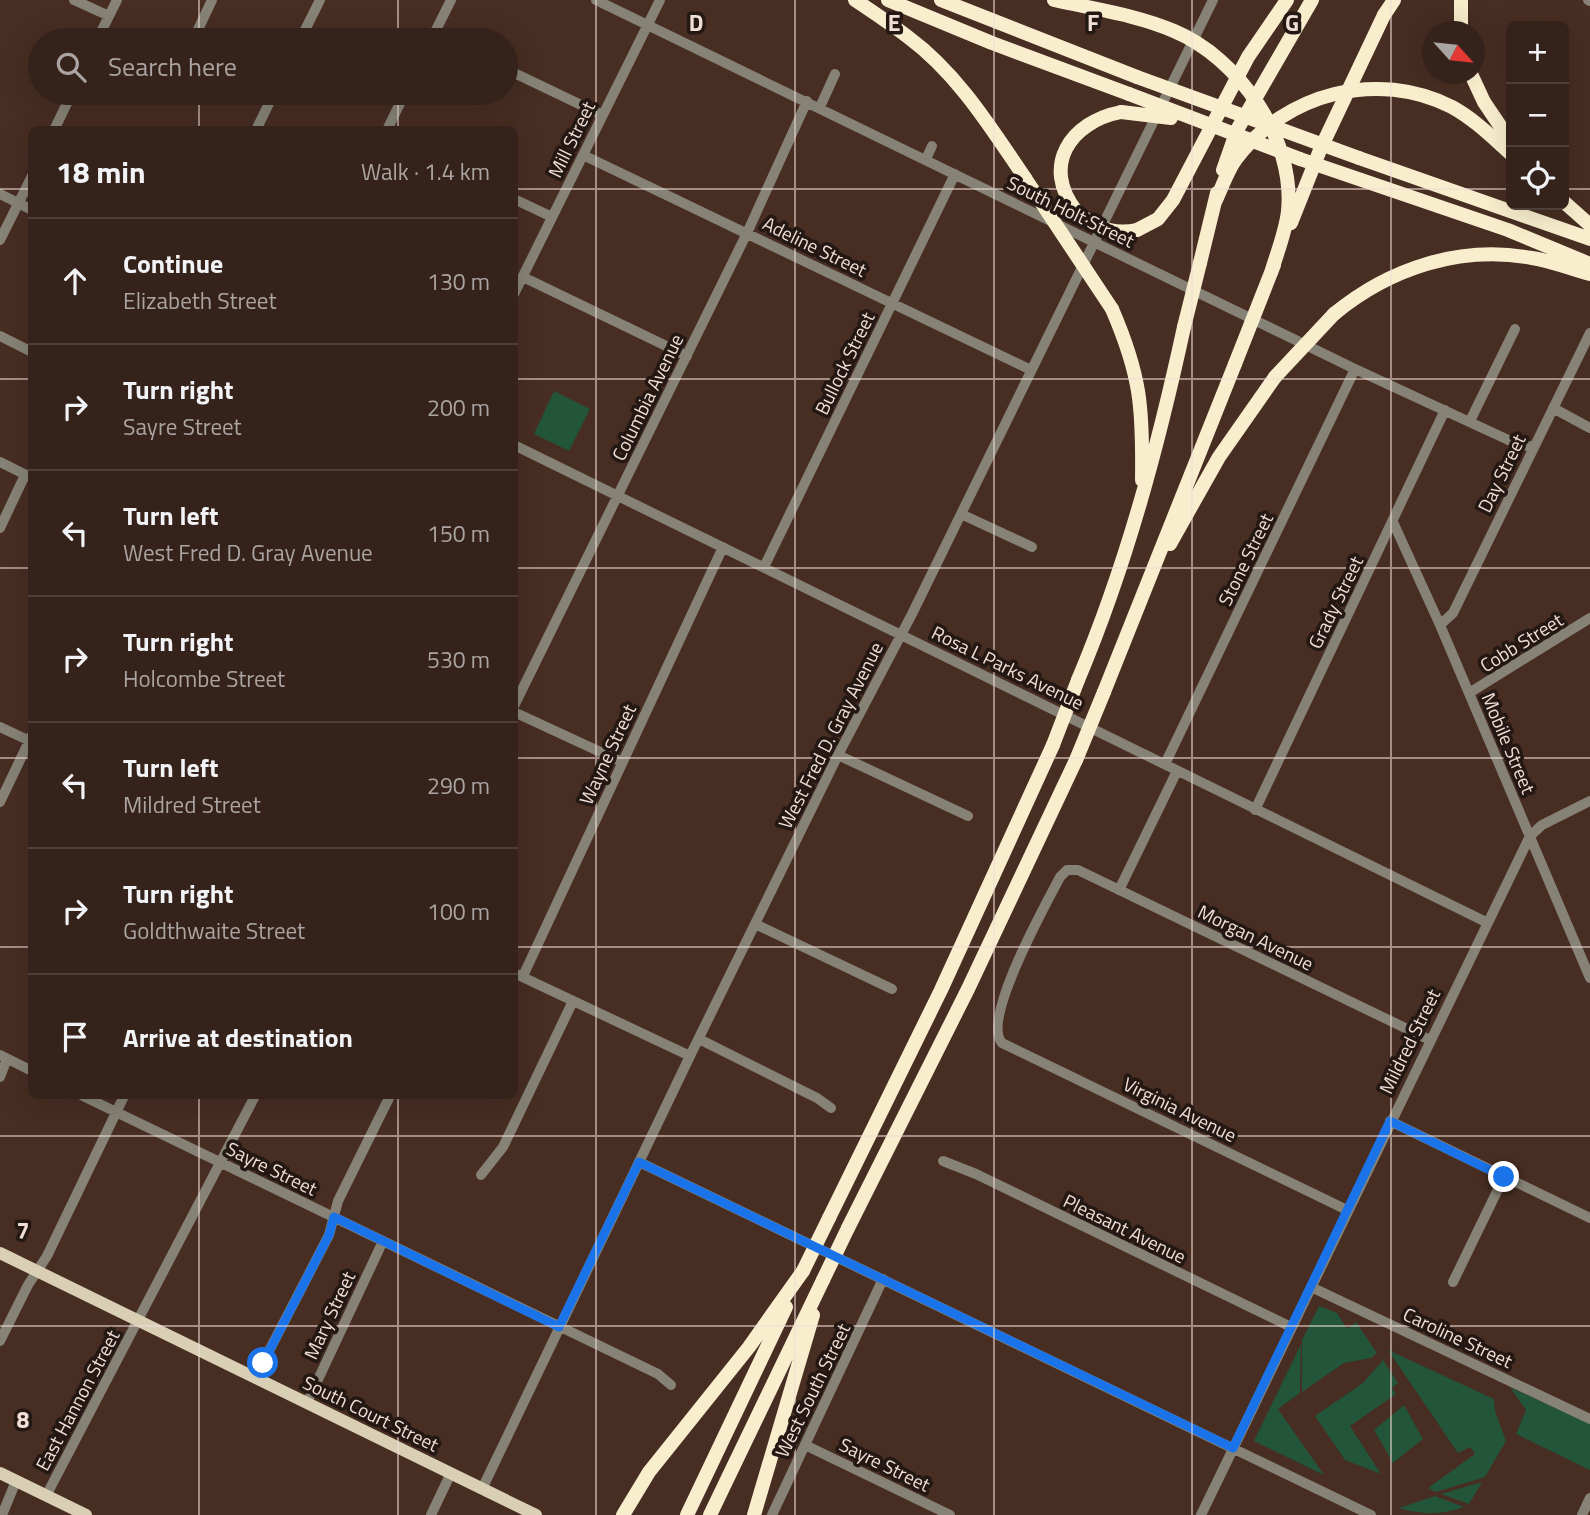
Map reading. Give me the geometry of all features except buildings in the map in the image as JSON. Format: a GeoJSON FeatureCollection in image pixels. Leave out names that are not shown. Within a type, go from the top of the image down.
{"type":"FeatureCollection","features":[{"type":"Feature","properties":{"kind":"highway"},"geometry":{"type":"LineString","coordinates":[[855,0],[910,38],[946,72],[980,112],[1112,309],[1131,354],[1139,390],[1143,418],[1142,499]]}},
{"type":"Feature","properties":{"kind":"highway"},"geometry":{"type":"LineString","coordinates":[[888,0],[992,43],[1300,159],[1508,230],[1586,268]]}},
{"type":"Feature","properties":{"kind":"highway"},"geometry":{"type":"LineString","coordinates":[[941,0],[1359,158],[1590,239]]}},
{"type":"Feature","properties":{"kind":"highway"},"geometry":{"type":"LineString","coordinates":[[1054,0],[1173,30],[1216,56],[1245,86],[1274,132],[1288,191],[1288,212],[1271,273]]}},
{"type":"Feature","properties":{"kind":"highway"},"geometry":{"type":"LineString","coordinates":[[1203,123],[1147,113],[1121,112],[1097,118],[1085,125],[1064,151],[1061,183],[1076,211],[1090,224],[1107,230],[1137,230],[1158,219],[1173,200],[1248,57],[1287,0]]}},
{"type":"Feature","properties":{"kind":"highway"},"geometry":{"type":"LineString","coordinates":[[687,1515],[941,990],[1053,746],[1142,499],[1164,423],[1225,161],[1237,130],[1312,0]]}},
{"type":"Feature","properties":{"kind":"highway"},"geometry":{"type":"LineString","coordinates":[[710,1515],[848,1228],[984,955],[1076,760],[1320,150],[1384,15],[1394,0]]}},
{"type":"Feature","properties":{"kind":"highway"},"geometry":{"type":"LineString","coordinates":[[1461,0],[1461,21]]}},
{"type":"Feature","properties":{"kind":"highway"},"geometry":{"type":"LineString","coordinates":[[1476,84],[1506,135]]}},
{"type":"Feature","properties":{"kind":"highway"},"geometry":{"type":"LineString","coordinates":[[1215,202],[1234,161],[1256,135],[1300,105],[1351,90],[1404,91],[1437,100],[1464,114],[1506,150]]}},
{"type":"Feature","properties":{"kind":"highway"},"geometry":{"type":"LineString","coordinates":[[1569,206],[1590,225]]}},
{"type":"Feature","properties":{"kind":"highway"},"geometry":{"type":"LineString","coordinates":[[1143,595],[1214,464],[1275,377],[1334,314],[1360,294],[1393,276],[1458,257],[1519,256],[1586,268]]}},
{"type":"Feature","properties":{"kind":"highway"},"geometry":{"type":"LineString","coordinates":[[623,1515],[649,1472],[749,1347],[803,1271]]}},
{"type":"Feature","properties":{"kind":"highway"},"geometry":{"type":"LineString","coordinates":[[754,1515],[823,1280]]}},
{"type":"Feature","properties":{"kind":"main road","name":"South Court Street"},"geometry":{"type":"LineString","coordinates":[[0,1252],[536,1515]]}},
{"type":"Feature","properties":{"kind":"main road"},"geometry":{"type":"LineString","coordinates":[[0,1473],[86,1515]]}},
{"type":"Feature","properties":{"kind":"street"},"geometry":{"type":"LineString","coordinates":[[74,0],[109,16]]}},
{"type":"Feature","properties":{"kind":"street"},"geometry":{"type":"LineString","coordinates":[[103,28],[117,0]]}},
{"type":"Feature","properties":{"kind":"street"},"geometry":{"type":"LineString","coordinates":[[199,28],[212,0]]}},
{"type":"Feature","properties":{"kind":"street"},"geometry":{"type":"LineString","coordinates":[[306,28],[320,0]]}},
{"type":"Feature","properties":{"kind":"street"},"geometry":{"type":"LineString","coordinates":[[437,28],[451,0]]}},
{"type":"Feature","properties":{"kind":"street","name":"South Holt Street"},"geometry":{"type":"LineString","coordinates":[[596,0],[1355,369],[1517,444],[1533,447]]}},
{"type":"Feature","properties":{"kind":"street","name":"Mill Street"},"geometry":{"type":"LineString","coordinates":[[518,286],[660,0]]}},
{"type":"Feature","properties":{"kind":"street","name":"West Fred D. Gray Avenue"},"geometry":{"type":"LineString","coordinates":[[482,1489],[690,1056],[838,755],[961,514],[1212,0]]}},
{"type":"Feature","properties":{"kind":"street"},"geometry":{"type":"LineString","coordinates":[[518,75],[602,116]]}},
{"type":"Feature","properties":{"kind":"street"},"geometry":{"type":"LineString","coordinates":[[820,107],[835,75]]}},
{"type":"Feature","properties":{"kind":"street","name":"Columbia Avenue"},"geometry":{"type":"LineString","coordinates":[[518,698],[747,233],[807,101]]}},
{"type":"Feature","properties":{"kind":"street"},"geometry":{"type":"LineString","coordinates":[[56,126],[66,105]]}},
{"type":"Feature","properties":{"kind":"street"},"geometry":{"type":"LineString","coordinates":[[258,126],[268,105]]}},
{"type":"Feature","properties":{"kind":"street"},"geometry":{"type":"LineString","coordinates":[[389,126],[399,105]]}},
{"type":"Feature","properties":{"kind":"street"},"geometry":{"type":"LineString","coordinates":[[926,159],[932,146]]}},
{"type":"Feature","properties":{"kind":"street","name":"Adeline Street"},"geometry":{"type":"LineString","coordinates":[[583,155],[1031,370]]}},
{"type":"Feature","properties":{"kind":"street","name":"Bullock Street"},"geometry":{"type":"LineString","coordinates":[[764,567],[955,174]]}},
{"type":"Feature","properties":{"kind":"street"},"geometry":{"type":"LineString","coordinates":[[0,240],[28,184]]}},
{"type":"Feature","properties":{"kind":"street"},"geometry":{"type":"LineString","coordinates":[[0,194],[28,208]]}},
{"type":"Feature","properties":{"kind":"street"},"geometry":{"type":"LineString","coordinates":[[518,202],[552,217]]}},
{"type":"Feature","properties":{"kind":"street"},"geometry":{"type":"LineString","coordinates":[[523,277],[687,356]]}},
{"type":"Feature","properties":{"kind":"street"},"geometry":{"type":"LineString","coordinates":[[1471,421],[1514,329]]}},
{"type":"Feature","properties":{"kind":"street","name":"Day Street"},"geometry":{"type":"LineString","coordinates":[[1440,625],[1453,613],[1590,333]]}},
{"type":"Feature","properties":{"kind":"street"},"geometry":{"type":"LineString","coordinates":[[0,336],[28,350]]}},
{"type":"Feature","properties":{"kind":"street","name":"Stone Street"},"geometry":{"type":"LineString","coordinates":[[1165,764],[1355,369]]}},
{"type":"Feature","properties":{"kind":"street"},"geometry":{"type":"LineString","coordinates":[[1553,408],[1590,428]]}},
{"type":"Feature","properties":{"kind":"street","name":"Grady Street"},"geometry":{"type":"LineString","coordinates":[[1255,810],[1445,410]]}},
{"type":"Feature","properties":{"kind":"street","name":"Rosa L Parks Avenue"},"geometry":{"type":"LineString","coordinates":[[518,446],[1486,922]]}},
{"type":"Feature","properties":{"kind":"street"},"geometry":{"type":"LineString","coordinates":[[0,462],[28,477],[0,528]]}},
{"type":"Feature","properties":{"kind":"street"},"geometry":{"type":"LineString","coordinates":[[961,514],[1032,547]]}},
{"type":"Feature","properties":{"kind":"street","name":"Mobile Street"},"geometry":{"type":"LineString","coordinates":[[1393,523],[1440,625],[1590,978]]}},
{"type":"Feature","properties":{"kind":"street","name":"Wayne Street"},"geometry":{"type":"LineString","coordinates":[[519,974],[723,547]]}},
{"type":"Feature","properties":{"kind":"street","name":"Cobb Street"},"geometry":{"type":"LineString","coordinates":[[1469,693],[1590,618]]}},
{"type":"Feature","properties":{"kind":"street"},"geometry":{"type":"LineString","coordinates":[[518,714],[622,762]]}},
{"type":"Feature","properties":{"kind":"street"},"geometry":{"type":"LineString","coordinates":[[0,727],[28,738]]}},
{"type":"Feature","properties":{"kind":"street"},"geometry":{"type":"LineString","coordinates":[[0,802],[28,745]]}},
{"type":"Feature","properties":{"kind":"street"},"geometry":{"type":"LineString","coordinates":[[838,755],[968,816]]}},
{"type":"Feature","properties":{"kind":"street"},"geometry":{"type":"LineString","coordinates":[[1119,890],[1177,771]]}},
{"type":"Feature","properties":{"kind":"street","name":"Mildred Street"},"geometry":{"type":"LineString","coordinates":[[1201,1515],[1530,836],[1542,825],[1590,801]]}},
{"type":"Feature","properties":{"kind":"street","name":"Morgan Avenue"},"geometry":{"type":"LineString","coordinates":[[999,1039],[997,1028],[1015,968],[1060,877],[1067,870],[1078,870],[1430,1040]]}},
{"type":"Feature","properties":{"kind":"street"},"geometry":{"type":"LineString","coordinates":[[755,924],[892,989]]}},
{"type":"Feature","properties":{"kind":"street"},"geometry":{"type":"LineString","coordinates":[[519,974],[690,1056]]}},
{"type":"Feature","properties":{"kind":"street"},"geometry":{"type":"LineString","coordinates":[[481,1175],[503,1147],[573,1001]]}},
{"type":"Feature","properties":{"kind":"street"},"geometry":{"type":"LineString","coordinates":[[699,1039],[817,1098],[831,1108]]}},
{"type":"Feature","properties":{"kind":"street","name":"Virginia Avenue"},"geometry":{"type":"LineString","coordinates":[[999,1039],[1347,1210]]}},
{"type":"Feature","properties":{"kind":"street"},"geometry":{"type":"LineString","coordinates":[[0,1077],[4,1057],[28,1069]]}},
{"type":"Feature","properties":{"kind":"street","name":"Sayre Street"},"geometry":{"type":"LineString","coordinates":[[89,1099],[657,1374],[671,1385]]}},
{"type":"Feature","properties":{"kind":"street"},"geometry":{"type":"LineString","coordinates":[[0,1340],[47,1256],[122,1099]]}},
{"type":"Feature","properties":{"kind":"street","name":"East Hannon Street"},"geometry":{"type":"LineString","coordinates":[[46,1496],[254,1099]]}},
{"type":"Feature","properties":{"kind":"street"},"geometry":{"type":"LineString","coordinates":[[255,1378],[329,1235],[338,1201],[389,1099]]}},
{"type":"Feature","properties":{"kind":"street"},"geometry":{"type":"LineString","coordinates":[[1390,1121],[1590,1218]]}},
{"type":"Feature","properties":{"kind":"street","name":"Pleasant Avenue"},"geometry":{"type":"LineString","coordinates":[[943,1161],[976,1174],[1291,1327]]}},
{"type":"Feature","properties":{"kind":"street"},"geometry":{"type":"LineString","coordinates":[[639,1162],[1371,1515]]}},
{"type":"Feature","properties":{"kind":"street"},"geometry":{"type":"LineString","coordinates":[[1453,1282],[1504,1177]]}},
{"type":"Feature","properties":{"kind":"street","name":"Mary Street"},"geometry":{"type":"LineString","coordinates":[[307,1403],[383,1241]]}},
{"type":"Feature","properties":{"kind":"street","name":"West South Street"},"geometry":{"type":"LineString","coordinates":[[772,1515],[883,1279]]}},
{"type":"Feature","properties":{"kind":"street","name":"Caroline Street"},"geometry":{"type":"LineString","coordinates":[[1311,1287],[1590,1419]]}},
{"type":"Feature","properties":{"kind":"street","name":"Sayre Street"},"geometry":{"type":"LineString","coordinates":[[804,1445],[950,1515]]}},
{"type":"Feature","properties":{"kind":"street"},"geometry":{"type":"LineString","coordinates":[[431,1515],[451,1473]]}},
{"type":"Feature","properties":{"kind":"street"},"geometry":{"type":"LineString","coordinates":[[2,1515],[16,1481]]}},
{"type":"Feature","properties":{"kind":"street"},"geometry":{"type":"LineString","coordinates":[[1582,1515],[1590,1498]]}},
{"type":"Feature","properties":{"kind":"green space"},"geometry":{"type":"Polygon","coordinates":[[[554,391],[590,409],[569,451],[534,434],[554,391]]]}},
{"type":"Feature","properties":{"kind":"green space"},"geometry":{"type":"Polygon","coordinates":[[[1319,1306],[1337,1313],[1347,1329],[1356,1322],[1377,1353],[1371,1358],[1344,1363],[1302,1392],[1302,1340],[1319,1306]]]}},
{"type":"Feature","properties":{"kind":"green space"},"geometry":{"type":"Polygon","coordinates":[[[1301,1344],[1300,1393],[1278,1409],[1324,1475],[1254,1441],[1301,1344]]]}},
{"type":"Feature","properties":{"kind":"green space"},"geometry":{"type":"Polygon","coordinates":[[[1388,1350],[1494,1399],[1495,1411],[1506,1441],[1485,1477],[1436,1492],[1428,1488],[1475,1454],[1470,1447],[1458,1453],[1388,1350]]]}},
{"type":"Feature","properties":{"kind":"green space"},"geometry":{"type":"Polygon","coordinates":[[[1383,1360],[1398,1383],[1392,1388],[1396,1394],[1350,1426],[1381,1474],[1345,1460],[1315,1416],[1363,1383],[1383,1360]]]}},
{"type":"Feature","properties":{"kind":"green space"},"geometry":{"type":"Polygon","coordinates":[[[1510,1387],[1590,1424],[1590,1470],[1516,1434],[1526,1410],[1510,1387]]]}},
{"type":"Feature","properties":{"kind":"green space"},"geometry":{"type":"Polygon","coordinates":[[[1404,1405],[1423,1439],[1393,1463],[1374,1430],[1404,1405]]]}},
{"type":"Feature","properties":{"kind":"green space"},"geometry":{"type":"Polygon","coordinates":[[[1482,1482],[1469,1504],[1441,1494],[1482,1482]]]}},
{"type":"Feature","properties":{"kind":"green space"},"geometry":{"type":"Polygon","coordinates":[[[1435,1496],[1464,1507],[1432,1513],[1399,1508],[1435,1496]]]}},
{"type":"Feature","properties":{"kind":"route"},"geometry":{"type":"LineString","coordinates":[[263,1363],[329,1235],[334,1217],[559,1327],[639,1162],[1233,1448],[1390,1121],[1504,1177]]}}]}
